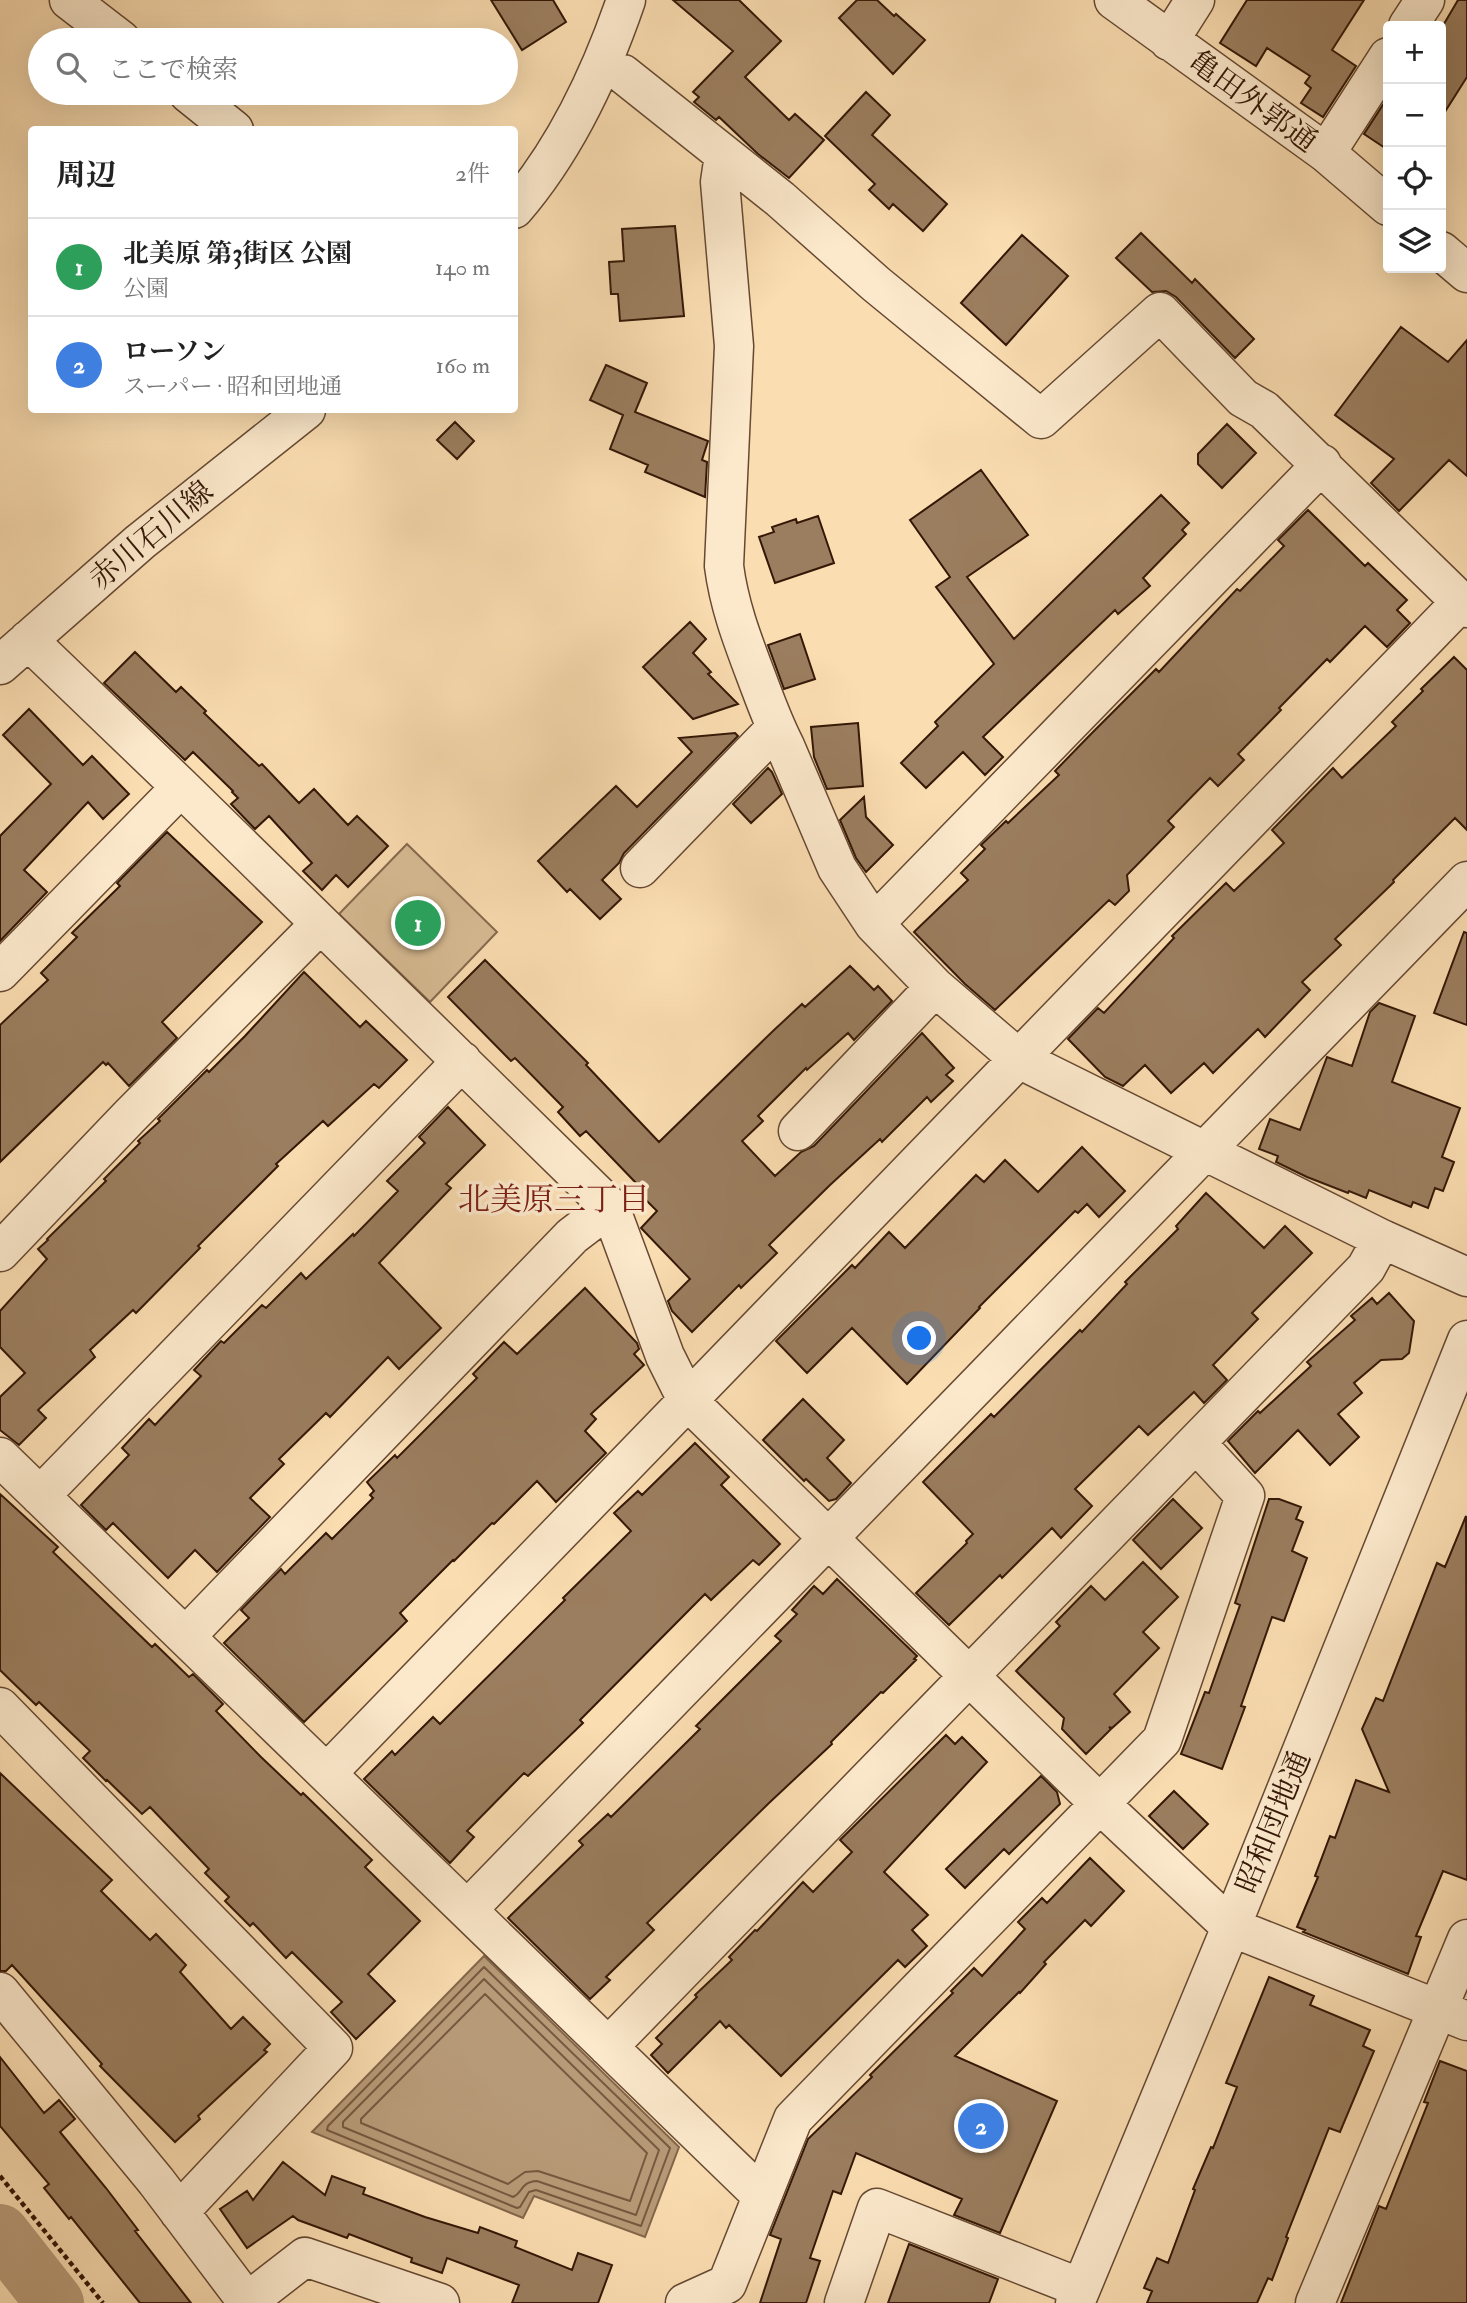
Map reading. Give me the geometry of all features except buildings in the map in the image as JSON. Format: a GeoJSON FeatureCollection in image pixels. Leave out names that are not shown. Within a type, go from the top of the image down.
{"type":"FeatureCollection","features":[{"type":"Feature","properties":{"kind":"street"},"geometry":{"type":"LineString","coordinates":[[69,0],[105,28]]}},
{"type":"Feature","properties":{"kind":"street"},"geometry":{"type":"LineString","coordinates":[[518,204],[559,150],[587,93],[626,0]]}},
{"type":"Feature","properties":{"kind":"street","name":"亀田外郭通"},"geometry":{"type":"LineString","coordinates":[[1114,0],[1326,153],[1383,202]]}},
{"type":"Feature","properties":{"kind":"street"},"geometry":{"type":"LineString","coordinates":[[1169,41],[1195,0]]}},
{"type":"Feature","properties":{"kind":"street"},"geometry":{"type":"LineString","coordinates":[[1411,21],[1426,0]]}},
{"type":"Feature","properties":{"kind":"street"},"geometry":{"type":"LineString","coordinates":[[1326,153],[1383,65]]}},
{"type":"Feature","properties":{"kind":"street"},"geometry":{"type":"LineString","coordinates":[[327,1773],[687,1400],[1464,605],[1322,464],[1264,410],[1243,398],[1160,312],[1041,419],[876,284],[780,199],[623,74]]}},
{"type":"Feature","properties":{"kind":"street"},"geometry":{"type":"LineString","coordinates":[[203,105],[229,126]]}},
{"type":"Feature","properties":{"kind":"street"},"geometry":{"type":"LineString","coordinates":[[724,155],[720,182],[734,346],[724,566],[727,592],[775,728],[837,868],[874,924],[935,987],[1019,1059],[1382,1239],[1467,1277]]}},
{"type":"Feature","properties":{"kind":"street"},"geometry":{"type":"LineString","coordinates":[[1446,255],[1467,273]]}},
{"type":"Feature","properties":{"kind":"street","name":"赤川石川線"},"geometry":{"type":"LineString","coordinates":[[0,665],[140,542],[302,413]]}},
{"type":"Feature","properties":{"kind":"street"},"geometry":{"type":"LineString","coordinates":[[874,924],[1322,464]]}},
{"type":"Feature","properties":{"kind":"street"},"geometry":{"type":"LineString","coordinates":[[28,640],[181,786],[610,1207],[665,1356],[687,1400],[1099,1803],[1231,1927],[1452,2015]]}},
{"type":"Feature","properties":{"kind":"street"},"geometry":{"type":"LineString","coordinates":[[640,868],[775,728]]}},
{"type":"Feature","properties":{"kind":"street"},"geometry":{"type":"LineString","coordinates":[[0,972],[181,786]]}},
{"type":"Feature","properties":{"kind":"street"},"geometry":{"type":"LineString","coordinates":[[468,1909],[1467,881]]}},
{"type":"Feature","properties":{"kind":"street"},"geometry":{"type":"LineString","coordinates":[[0,1252],[129,1116],[320,923]]}},
{"type":"Feature","properties":{"kind":"street"},"geometry":{"type":"LineString","coordinates":[[798,1131],[935,987]]}},
{"type":"Feature","properties":{"kind":"street"},"geometry":{"type":"LineString","coordinates":[[40,1496],[462,1061]]}},
{"type":"Feature","properties":{"kind":"street"},"geometry":{"type":"LineString","coordinates":[[186,1636],[572,1236],[610,1207]]}},
{"type":"Feature","properties":{"kind":"street"},"geometry":{"type":"LineString","coordinates":[[608,2047],[1366,1268],[1382,1239]]}},
{"type":"Feature","properties":{"kind":"street","name":"昭和団地通"},"geometry":{"type":"LineString","coordinates":[[1078,2296],[1231,1927],[1467,1340]]}},
{"type":"Feature","properties":{"kind":"street"},"geometry":{"type":"LineString","coordinates":[[685,2303],[727,2284],[793,2119],[1162,1740],[1245,1496],[1196,1443]]}},
{"type":"Feature","properties":{"kind":"street"},"geometry":{"type":"LineString","coordinates":[[0,1457],[761,2195]]}},
{"type":"Feature","properties":{"kind":"street"},"geometry":{"type":"LineString","coordinates":[[0,1707],[333,2048],[179,2212]]}},
{"type":"Feature","properties":{"kind":"street"},"geometry":{"type":"LineString","coordinates":[[1315,2303],[1452,2015],[1467,1939]]}},
{"type":"Feature","properties":{"kind":"street"},"geometry":{"type":"LineString","coordinates":[[0,1992],[179,2212],[247,2303],[305,2257],[440,2303]]}},
{"type":"Feature","properties":{"kind":"street"},"geometry":{"type":"LineString","coordinates":[[844,2303],[877,2208],[1078,2296]]}},
{"type":"Feature","properties":{"kind":"path"},"geometry":{"type":"LineString","coordinates":[[0,2176],[103,2303]]}},
{"type":"Feature","properties":{"kind":"shaded area"},"geometry":{"type":"Polygon","coordinates":[[[407,844],[497,932],[430,1002],[339,914],[407,844]]]}},
{"type":"Feature","properties":{"kind":"water"},"geometry":{"type":"Polygon","coordinates":[[[484,1956],[679,2147],[645,2237],[534,2196],[523,2218],[312,2132],[484,1956]]]}},
{"type":"Feature","properties":{"kind":"waterway"},"geometry":{"type":"LineString","coordinates":[[0,2233],[55,2303]]}},
{"type":"Feature","properties":{"kind":"place","name":"北美原 第3街区 公園"},"geometry":{"type":"Point","coordinates":[418,923]}},
{"type":"Feature","properties":{"kind":"place","name":"ローソン"},"geometry":{"type":"Point","coordinates":[981,2126]}},
{"type":"Feature","properties":{"kind":"district","name":"北美原三丁目"},"geometry":{"type":"Point","coordinates":[554,1199]}}]}
